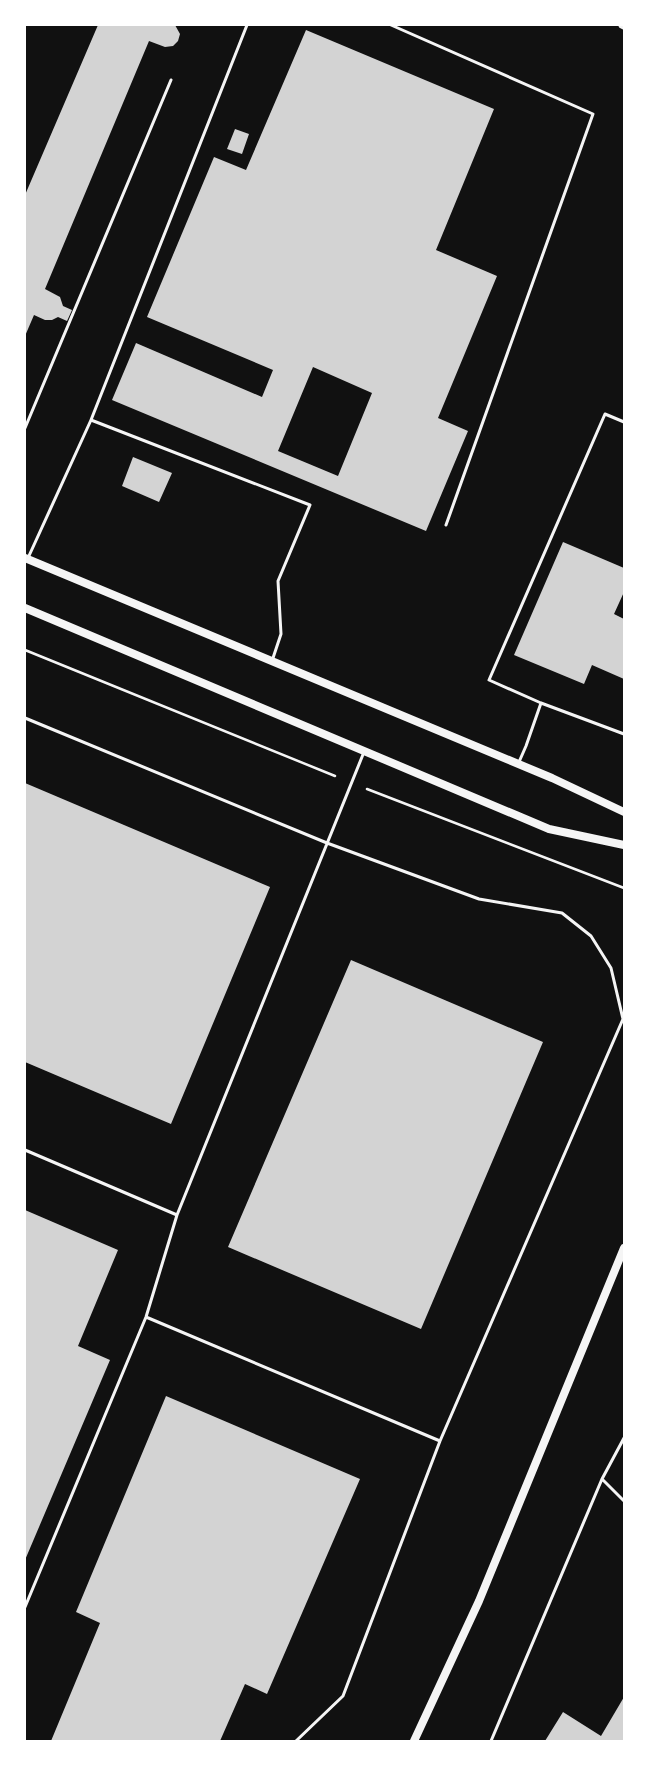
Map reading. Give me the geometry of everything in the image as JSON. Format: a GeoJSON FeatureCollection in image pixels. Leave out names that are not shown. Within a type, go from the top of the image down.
{"type":"FeatureCollection","features":[{"type":"Feature","properties":{"kind":"main road"},"geometry":{"type":"LineString","coordinates":[[26,559],[518,764],[624,812]]}},
{"type":"Feature","properties":{"kind":"main road"},"geometry":{"type":"LineString","coordinates":[[25,608],[549,829],[624,845]]}},
{"type":"Feature","properties":{"kind":"main road"},"geometry":{"type":"LineString","coordinates":[[414,1741],[479,1601],[624,1248]]}},
{"type":"Feature","properties":{"kind":"lane"},"geometry":{"type":"LineString","coordinates":[[26,559],[91,420],[247,25]]}},
{"type":"Feature","properties":{"kind":"lane"},"geometry":{"type":"LineString","coordinates":[[391,25],[593,114],[446,525]]}},
{"type":"Feature","properties":{"kind":"lane"},"geometry":{"type":"LineString","coordinates":[[25,428],[171,80]]}},
{"type":"Feature","properties":{"kind":"lane"},"geometry":{"type":"LineString","coordinates":[[624,422],[604,414],[489,680],[541,703],[624,734]]}},
{"type":"Feature","properties":{"kind":"lane"},"geometry":{"type":"LineString","coordinates":[[91,420],[310,505],[278,581],[281,634],[272,661]]}},
{"type":"Feature","properties":{"kind":"lane"},"geometry":{"type":"LineString","coordinates":[[518,764],[541,703]]}},
{"type":"Feature","properties":{"kind":"lane"},"geometry":{"type":"LineString","coordinates":[[25,718],[327,843],[479,900],[562,914],[591,936],[611,968],[623,1019],[440,1441],[343,1696],[296,1741]]}},
{"type":"Feature","properties":{"kind":"lane"},"geometry":{"type":"LineString","coordinates":[[25,1607],[146,1317],[177,1215],[364,752]]}},
{"type":"Feature","properties":{"kind":"lane"},"geometry":{"type":"LineString","coordinates":[[25,1150],[177,1215]]}},
{"type":"Feature","properties":{"kind":"lane"},"geometry":{"type":"LineString","coordinates":[[146,1317],[440,1441]]}},
{"type":"Feature","properties":{"kind":"lane"},"geometry":{"type":"LineString","coordinates":[[491,1741],[602,1479],[624,1438]]}},
{"type":"Feature","properties":{"kind":"lane"},"geometry":{"type":"LineString","coordinates":[[602,1479],[624,1501]]}},
{"type":"Feature","properties":{"kind":"path"},"geometry":{"type":"LineString","coordinates":[[25,650],[335,776]]}},
{"type":"Feature","properties":{"kind":"path"},"geometry":{"type":"LineString","coordinates":[[365,788],[624,888]]}},
{"type":"Feature","properties":{"kind":"building"},"geometry":{"type":"Polygon","coordinates":[[[98,25],[175,25],[180,34],[178,41],[173,46],[165,47],[149,41],[45,289],[60,297],[63,306],[72,310],[67,321],[58,317],[52,320],[45,320],[34,315],[25,336],[25,195],[98,25]]]}},
{"type":"Feature","properties":{"kind":"building"},"geometry":{"type":"Polygon","coordinates":[[[306,30],[494,109],[436,250],[497,276],[438,418],[468,431],[426,531],[112,400],[136,343],[262,397],[273,370],[147,317],[214,157],[246,170],[306,30]],[[313,367],[278,451],[338,476],[372,393],[313,367]]]}},
{"type":"Feature","properties":{"kind":"building"},"geometry":{"type":"Polygon","coordinates":[[[235,129],[249,134],[242,154],[227,149],[235,129]]]}},
{"type":"Feature","properties":{"kind":"building"},"geometry":{"type":"Polygon","coordinates":[[[133,457],[172,473],[159,502],[122,486],[133,457]]]}},
{"type":"Feature","properties":{"kind":"building"},"geometry":{"type":"Polygon","coordinates":[[[563,542],[624,568],[624,592],[614,614],[624,619],[624,679],[592,665],[584,684],[514,655],[563,542]]]}},
{"type":"Feature","properties":{"kind":"building"},"geometry":{"type":"Polygon","coordinates":[[[25,783],[270,887],[171,1124],[25,1062],[25,783]]]}},
{"type":"Feature","properties":{"kind":"building"},"geometry":{"type":"Polygon","coordinates":[[[351,960],[543,1042],[421,1329],[228,1247],[351,960]]]}},
{"type":"Feature","properties":{"kind":"building"},"geometry":{"type":"Polygon","coordinates":[[[25,1210],[118,1250],[78,1346],[110,1360],[25,1560],[25,1210]]]}},
{"type":"Feature","properties":{"kind":"building"},"geometry":{"type":"Polygon","coordinates":[[[166,1396],[360,1479],[267,1694],[245,1684],[220,1741],[51,1741],[100,1623],[76,1612],[166,1396]]]}},
{"type":"Feature","properties":{"kind":"building"},"geometry":{"type":"Polygon","coordinates":[[[624,1697],[624,1741],[545,1741],[563,1712],[601,1736],[624,1697]]]}}]}
